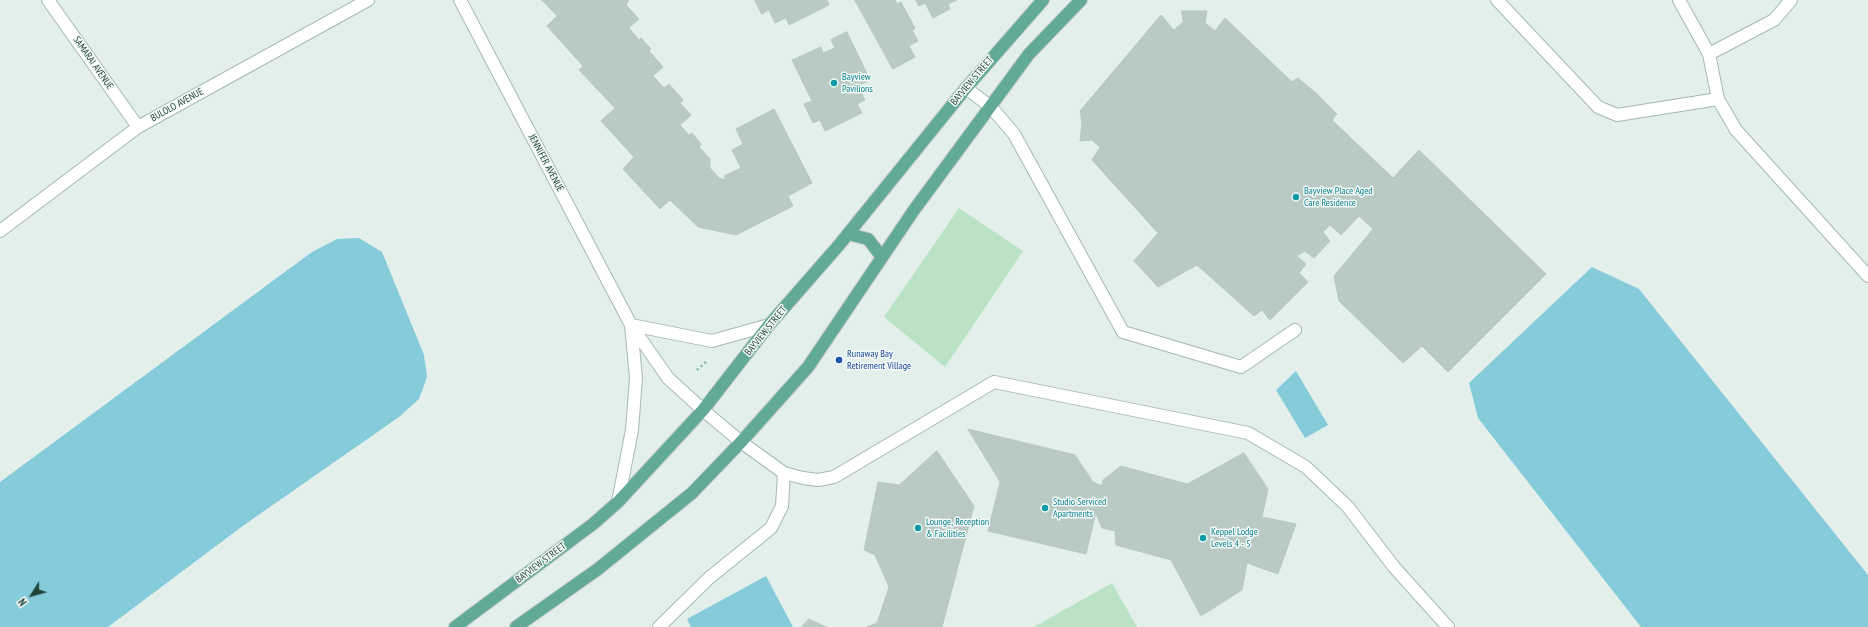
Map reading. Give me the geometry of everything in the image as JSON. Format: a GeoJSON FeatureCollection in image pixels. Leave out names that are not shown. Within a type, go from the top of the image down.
{"type":"FeatureCollection","features":[{"type":"Feature","properties":{"kind":"main road","name":"BAYVIEW STREET"},"geometry":{"type":"LineString","coordinates":[[455,627],[593,524],[618,502],[703,410],[770,325],[848,234],[966,88],[1043,0]]}},
{"type":"Feature","properties":{"kind":"main road"},"geometry":{"type":"LineString","coordinates":[[516,627],[598,569],[692,493],[742,442],[808,367],[882,257],[1029,54],[1081,0]]}},
{"type":"Feature","properties":{"kind":"main road"},"geometry":{"type":"LineString","coordinates":[[848,234],[868,239],[882,257]]}},
{"type":"Feature","properties":{"kind":"street","name":"SAMARAI AVENUE"},"geometry":{"type":"LineString","coordinates":[[48,0],[138,127]]}},
{"type":"Feature","properties":{"kind":"street","name":"BULOLO AVENUE"},"geometry":{"type":"LineString","coordinates":[[0,231],[138,127],[368,0]]}},
{"type":"Feature","properties":{"kind":"street","name":"JENNIFER AVENUE"},"geometry":{"type":"LineString","coordinates":[[460,0],[631,325],[668,378],[703,410],[742,442],[784,473]]}},
{"type":"Feature","properties":{"kind":"street"},"geometry":{"type":"LineString","coordinates":[[1498,0],[1598,107],[1617,115],[1718,99]]}},
{"type":"Feature","properties":{"kind":"street"},"geometry":{"type":"LineString","coordinates":[[1679,0],[1709,54],[1718,99],[1736,130],[1868,276]]}},
{"type":"Feature","properties":{"kind":"street"},"geometry":{"type":"LineString","coordinates":[[1709,54],[1774,20],[1791,0]]}},
{"type":"Feature","properties":{"kind":"street"},"geometry":{"type":"LineString","coordinates":[[966,88],[991,107],[1014,134],[1123,332],[1241,367],[1295,330]]}},
{"type":"Feature","properties":{"kind":"street","name":"JENNIFER AVENUE"},"geometry":{"type":"LineString","coordinates":[[618,502],[632,430],[636,385],[631,325]]}},
{"type":"Feature","properties":{"kind":"street"},"geometry":{"type":"LineString","coordinates":[[631,325],[712,341],[770,325]]}},
{"type":"Feature","properties":{"kind":"street"},"geometry":{"type":"LineString","coordinates":[[659,627],[709,578],[771,528],[782,506],[784,473],[818,480],[834,477],[994,382],[1248,433],[1306,467],[1348,507],[1394,567],[1448,627]]}},
{"type":"Feature","properties":{"kind":"path"},"geometry":{"type":"LineString","coordinates":[[697,370],[708,359]]}},
{"type":"Feature","properties":{"kind":"green space"},"geometry":{"type":"Polygon","coordinates":[[[959,208],[1023,251],[945,367],[884,317],[959,208]]]}},
{"type":"Feature","properties":{"kind":"green space"},"geometry":{"type":"Polygon","coordinates":[[[1112,583],[1137,627],[1034,627],[1112,583]]]}},
{"type":"Feature","properties":{"kind":"water"},"geometry":{"type":"Polygon","coordinates":[[[359,238],[382,252],[424,355],[427,377],[419,399],[399,417],[244,525],[108,627],[0,627],[0,482],[312,252],[337,239],[359,238]]]}},
{"type":"Feature","properties":{"kind":"water"},"geometry":{"type":"Polygon","coordinates":[[[1592,267],[1639,289],[1868,575],[1868,627],[1641,627],[1478,418],[1469,383],[1592,267]]]}},
{"type":"Feature","properties":{"kind":"water"},"geometry":{"type":"Polygon","coordinates":[[[1296,371],[1328,425],[1305,438],[1276,390],[1296,371]]]}},
{"type":"Feature","properties":{"kind":"water"},"geometry":{"type":"Polygon","coordinates":[[[766,576],[793,627],[691,627],[687,619],[766,576]]]}},
{"type":"Feature","properties":{"kind":"building"},"geometry":{"type":"Polygon","coordinates":[[[542,0],[629,0],[626,5],[639,19],[629,28],[639,40],[641,38],[651,49],[649,51],[663,67],[653,76],[664,88],[669,84],[683,100],[680,103],[691,115],[680,125],[689,135],[692,133],[701,144],[699,147],[710,159],[710,168],[719,178],[726,180],[724,176],[741,168],[732,150],[743,144],[736,129],[774,109],[812,183],[788,196],[793,206],[736,235],[698,227],[670,200],[660,209],[623,169],[634,157],[601,121],[615,108],[579,70],[583,66],[547,26],[557,16],[542,0]]]}},
{"type":"Feature","properties":{"kind":"building"},"geometry":{"type":"Polygon","coordinates":[[[755,0],[827,0],[829,5],[789,25],[786,18],[775,23],[769,10],[762,14],[755,0]]]}},
{"type":"Feature","properties":{"kind":"building"},"geometry":{"type":"Polygon","coordinates":[[[855,0],[895,0],[897,4],[901,2],[915,28],[912,30],[918,41],[909,46],[915,57],[893,69],[855,0]]]}},
{"type":"Feature","properties":{"kind":"building"},"geometry":{"type":"Polygon","coordinates":[[[916,0],[957,0],[948,4],[950,9],[933,18],[925,3],[919,6],[916,0]]]}},
{"type":"Feature","properties":{"kind":"building","name":"Bayview Place Aged Care Residence"},"geometry":{"type":"Polygon","coordinates":[[[1182,11],[1207,11],[1205,23],[1215,31],[1225,18],[1292,82],[1298,78],[1317,94],[1337,114],[1332,120],[1393,178],[1419,150],[1546,274],[1448,372],[1422,346],[1403,363],[1339,301],[1334,276],[1373,229],[1359,216],[1341,235],[1330,225],[1323,232],[1330,241],[1314,258],[1305,251],[1297,256],[1306,264],[1299,273],[1308,282],[1270,320],[1262,310],[1254,316],[1197,265],[1158,287],[1134,261],[1158,233],[1092,160],[1100,147],[1092,140],[1080,141],[1082,123],[1080,111],[1161,15],[1174,30],[1183,22],[1182,11]]]}},
{"type":"Feature","properties":{"kind":"building","name":"Bayview Pavilions"},"geometry":{"type":"Polygon","coordinates":[[[847,32],[870,80],[858,86],[865,100],[857,104],[862,113],[825,131],[820,120],[813,123],[804,104],[812,101],[792,60],[821,47],[823,53],[835,48],[831,40],[847,32]]]}},
{"type":"Feature","properties":{"kind":"building","name":"Studio Serviced Apartments"},"geometry":{"type":"Polygon","coordinates":[[[968,429],[1075,455],[1093,482],[1102,486],[1086,554],[988,531],[1000,482],[968,429]]]}},
{"type":"Feature","properties":{"kind":"building","name":"Lounge, Reception & Facilities"},"geometry":{"type":"Polygon","coordinates":[[[937,451],[974,506],[942,627],[867,627],[877,623],[889,587],[875,555],[864,550],[878,482],[899,485],[937,451]]]}},
{"type":"Feature","properties":{"kind":"building","name":"Keppel Lodge Levels 4 - 5"},"geometry":{"type":"Polygon","coordinates":[[[1244,453],[1268,489],[1262,517],[1296,524],[1278,574],[1247,563],[1242,590],[1201,616],[1171,560],[1116,545],[1115,531],[1102,528],[1096,514],[1103,480],[1121,466],[1187,484],[1244,453]]]}},
{"type":"Feature","properties":{"kind":"building"},"geometry":{"type":"Polygon","coordinates":[[[809,619],[826,627],[802,627],[809,619]]]}},
{"type":"Feature","properties":{"kind":"place","name":"Bayview Pavilions"},"geometry":{"type":"Point","coordinates":[834,83]}},
{"type":"Feature","properties":{"kind":"place","name":"Bayview Place Aged Care Residence"},"geometry":{"type":"Point","coordinates":[1296,197]}},
{"type":"Feature","properties":{"kind":"place","name":"Runaway Bay Retirement Village"},"geometry":{"type":"Point","coordinates":[839,360]}},
{"type":"Feature","properties":{"kind":"place","name":"Studio Serviced Apartments"},"geometry":{"type":"Point","coordinates":[1045,508]}},
{"type":"Feature","properties":{"kind":"place","name":"Lounge, Reception & Facilities"},"geometry":{"type":"Point","coordinates":[918,528]}},
{"type":"Feature","properties":{"kind":"place","name":"Keppel Lodge Levels 4 - 5"},"geometry":{"type":"Point","coordinates":[1203,538]}}]}
